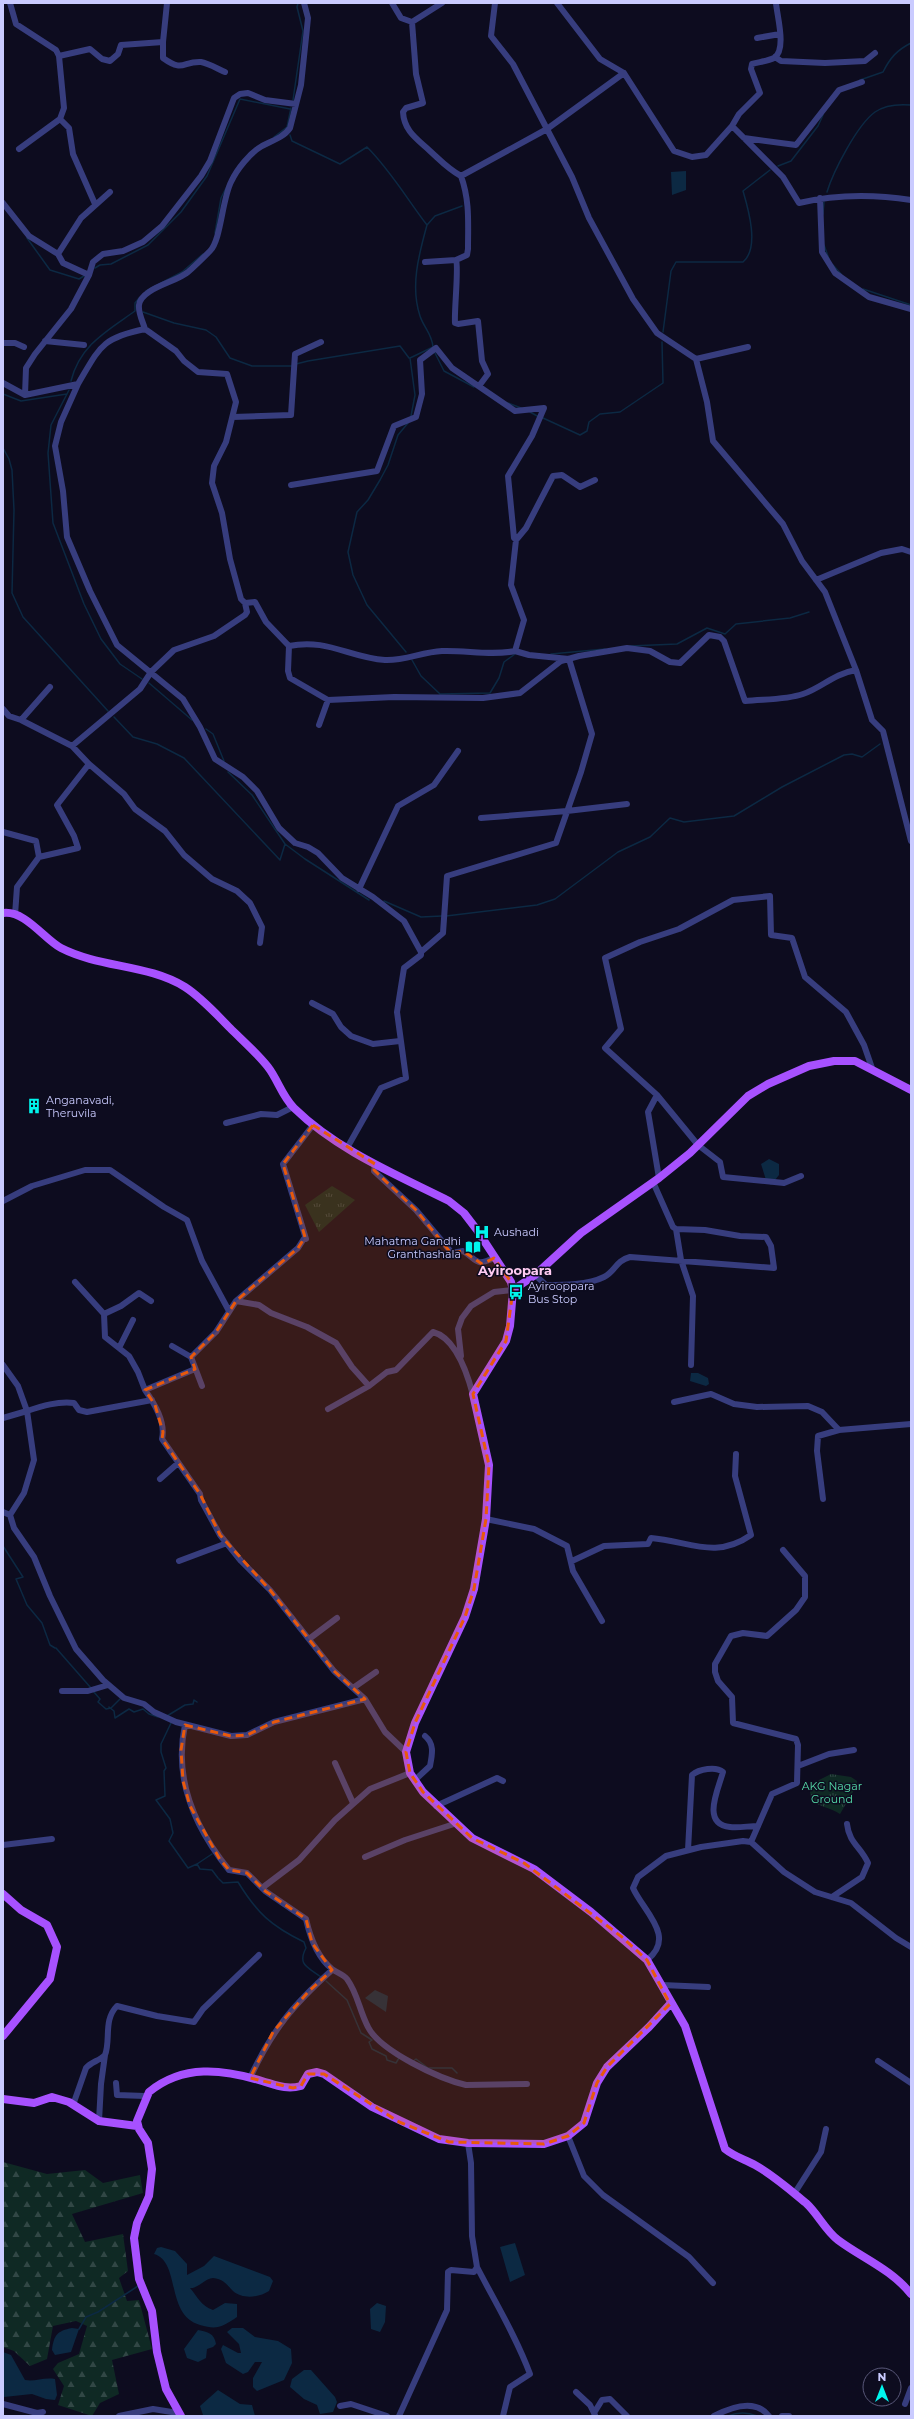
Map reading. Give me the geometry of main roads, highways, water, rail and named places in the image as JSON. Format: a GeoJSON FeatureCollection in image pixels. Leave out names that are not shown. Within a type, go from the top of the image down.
{"type":"FeatureCollection","features":[{"type":"Feature","properties":{"kind":"main road"},"geometry":{"type":"LineString","coordinates":[[3,913],[15,915],[60,948],[74,954],[100,963],[170,979],[186,988],[202,1001],[268,1067],[293,1107],[313,1125],[347,1148],[375,1164],[449,1201],[464,1212],[511,1282],[513,1290],[510,1326],[506,1341],[499,1355],[475,1388],[474,1395],[490,1465],[486,1519],[474,1589],[465,1617],[415,1722],[406,1752],[410,1773],[436,1806],[454,1824],[479,1844],[524,1863],[534,1869],[591,1912],[646,1960],[662,1985],[670,2004],[685,2026],[725,2149],[735,2157],[753,2164],[807,2204],[836,2238],[861,2256],[878,2264],[911,2294]]}},
{"type":"Feature","properties":{"kind":"main road"},"geometry":{"type":"LineString","coordinates":[[513,1290],[536,1274],[581,1233],[656,1180],[698,1145],[748,1096],[768,1084],[810,1066],[834,1061],[855,1061],[872,1068],[911,1090]]}},
{"type":"Feature","properties":{"kind":"main road"},"geometry":{"type":"LineString","coordinates":[[3,1894],[21,1910],[47,1925],[57,1947],[50,1979],[3,2036]]}},
{"type":"Feature","properties":{"kind":"main road"},"geometry":{"type":"LineString","coordinates":[[137,2126],[145,2096],[152,2089],[197,2070],[214,2070],[250,2078],[280,2087],[294,2088],[301,2086],[308,2074],[317,2072],[324,2074],[372,2107],[399,2122],[439,2139],[468,2142],[544,2144],[568,2136],[584,2123],[597,2083],[607,2067],[649,2027],[670,2004]]}},
{"type":"Feature","properties":{"kind":"main road"},"geometry":{"type":"LineString","coordinates":[[3,2099],[34,2103],[52,2097],[73,2105],[99,2121],[137,2126],[148,2142],[151,2152],[152,2169],[148,2196],[134,2232],[139,2280],[152,2310],[157,2352],[166,2389],[180,2414]]}},
{"type":"Feature","properties":{"kind":"water"},"geometry":{"type":"Polygon","coordinates":[[[686,171],[686,190],[672,195],[671,172],[686,171]]]}},
{"type":"Feature","properties":{"kind":"water"},"geometry":{"type":"Polygon","coordinates":[[[769,1159],[779,1164],[779,1175],[771,1185],[766,1180],[761,1164],[769,1159]]]}},
{"type":"Feature","properties":{"kind":"water"},"geometry":{"type":"Polygon","coordinates":[[[691,1373],[698,1373],[708,1378],[709,1384],[706,1386],[690,1381],[691,1373]]]}},
{"type":"Feature","properties":{"kind":"water"},"geometry":{"type":"Polygon","coordinates":[[[375,1990],[388,1996],[386,2012],[365,1998],[375,1990]]]}},
{"type":"Feature","properties":{"kind":"water"},"geometry":{"type":"Polygon","coordinates":[[[515,2243],[525,2275],[510,2282],[500,2247],[515,2243]]]}},
{"type":"Feature","properties":{"kind":"water"},"geometry":{"type":"Polygon","coordinates":[[[161,2247],[175,2251],[187,2264],[187,2275],[204,2266],[214,2256],[270,2277],[273,2281],[269,2291],[261,2295],[251,2297],[237,2294],[223,2281],[213,2278],[210,2278],[196,2287],[190,2288],[202,2303],[213,2310],[225,2303],[237,2304],[237,2317],[227,2323],[219,2327],[200,2325],[189,2319],[182,2311],[177,2300],[168,2267],[162,2259],[154,2254],[157,2248],[161,2247]]]}},
{"type":"Feature","properties":{"kind":"water"},"geometry":{"type":"Polygon","coordinates":[[[377,2303],[386,2306],[385,2322],[380,2332],[371,2329],[370,2309],[377,2303]]]}},
{"type":"Feature","properties":{"kind":"water"},"geometry":{"type":"Polygon","coordinates":[[[72,2328],[79,2329],[71,2352],[55,2355],[52,2350],[55,2337],[60,2332],[72,2328]]]}},
{"type":"Feature","properties":{"kind":"water"},"geometry":{"type":"Polygon","coordinates":[[[232,2328],[243,2328],[255,2337],[278,2341],[291,2349],[292,2363],[284,2380],[257,2391],[253,2387],[253,2378],[262,2362],[255,2362],[248,2372],[243,2374],[226,2363],[221,2349],[223,2345],[238,2353],[241,2353],[239,2344],[227,2332],[232,2328]]]}},
{"type":"Feature","properties":{"kind":"water"},"geometry":{"type":"Polygon","coordinates":[[[198,2330],[205,2331],[212,2335],[216,2344],[207,2349],[206,2358],[198,2362],[187,2358],[184,2349],[198,2330]]]}},
{"type":"Feature","properties":{"kind":"water"},"geometry":{"type":"Polygon","coordinates":[[[3,2352],[11,2355],[25,2380],[55,2379],[57,2395],[55,2400],[46,2399],[32,2394],[4,2397],[3,2352]]]}},
{"type":"Feature","properties":{"kind":"water"},"geometry":{"type":"Polygon","coordinates":[[[304,2370],[311,2370],[335,2397],[337,2402],[333,2412],[320,2414],[317,2405],[304,2399],[290,2387],[292,2379],[304,2370]]]}},
{"type":"Feature","properties":{"kind":"water"},"geometry":{"type":"Polygon","coordinates":[[[218,2390],[240,2404],[252,2405],[255,2416],[203,2415],[200,2406],[218,2390]]]}},
{"type":"Feature","properties":{"kind":"waterway"},"geometry":{"type":"LineString","coordinates":[[293,100],[303,31],[297,7],[298,3]]}},
{"type":"Feature","properties":{"kind":"waterway"},"geometry":{"type":"LineString","coordinates":[[860,80],[883,72],[894,55],[911,43]]}},
{"type":"Feature","properties":{"kind":"waterway"},"geometry":{"type":"LineString","coordinates":[[95,268],[100,265],[111,264],[148,245],[181,212],[207,176],[240,99],[290,109]]}},
{"type":"Feature","properties":{"kind":"waterway"},"geometry":{"type":"LineString","coordinates":[[827,192],[834,173],[846,149],[868,118],[875,112],[888,106],[911,105]]}},
{"type":"Feature","properties":{"kind":"waterway"},"geometry":{"type":"LineString","coordinates":[[274,137],[287,127],[291,108]]}},
{"type":"Feature","properties":{"kind":"waterway"},"geometry":{"type":"LineString","coordinates":[[778,166],[791,161],[818,126],[823,115]]}},
{"type":"Feature","properties":{"kind":"waterway"},"geometry":{"type":"LineString","coordinates":[[290,135],[292,141],[340,164],[367,147],[391,175],[427,225],[435,216],[462,206]]}},
{"type":"Feature","properties":{"kind":"waterway"},"geometry":{"type":"LineString","coordinates":[[663,332],[671,271],[676,262],[743,262],[748,256],[752,238],[750,217],[743,191],[770,170]]}},
{"type":"Feature","properties":{"kind":"waterway"},"geometry":{"type":"LineString","coordinates":[[215,233],[221,198],[226,188]]}},
{"type":"Feature","properties":{"kind":"waterway"},"geometry":{"type":"LineString","coordinates":[[823,214],[824,202]]}},
{"type":"Feature","properties":{"kind":"waterway"},"geometry":{"type":"LineString","coordinates":[[411,416],[415,395],[410,358],[433,347],[431,338],[420,316],[416,293],[417,270],[427,225]]}},
{"type":"Feature","properties":{"kind":"waterway"},"geometry":{"type":"LineString","coordinates":[[27,238],[50,270],[79,279],[84,276]]}},
{"type":"Feature","properties":{"kind":"waterway"},"geometry":{"type":"LineString","coordinates":[[824,245],[829,259]]}},
{"type":"Feature","properties":{"kind":"waterway"},"geometry":{"type":"LineString","coordinates":[[146,291],[182,272],[203,254]]}},
{"type":"Feature","properties":{"kind":"waterway"},"geometry":{"type":"LineString","coordinates":[[833,265],[841,274]]}},
{"type":"Feature","properties":{"kind":"waterway"},"geometry":{"type":"LineString","coordinates":[[863,289],[911,305]]}},
{"type":"Feature","properties":{"kind":"waterway"},"geometry":{"type":"LineString","coordinates":[[71,381],[75,368],[88,348],[105,332],[135,311],[135,303],[139,298]]}},
{"type":"Feature","properties":{"kind":"waterway"},"geometry":{"type":"LineString","coordinates":[[143,312],[174,323],[206,330],[216,337],[230,358],[252,366],[293,366]]}},
{"type":"Feature","properties":{"kind":"waterway"},"geometry":{"type":"LineString","coordinates":[[543,418],[580,435],[587,431],[589,422],[600,414],[620,412],[663,383],[662,342]]}},
{"type":"Feature","properties":{"kind":"waterway"},"geometry":{"type":"LineString","coordinates":[[296,364],[400,346],[409,358]]}},
{"type":"Feature","properties":{"kind":"waterway"},"geometry":{"type":"LineString","coordinates":[[434,351],[444,371],[474,387]]}},
{"type":"Feature","properties":{"kind":"waterway"},"geometry":{"type":"LineString","coordinates":[[69,390],[51,425],[48,453],[53,523],[84,604],[101,639],[120,664],[142,679]]}},
{"type":"Feature","properties":{"kind":"waterway"},"geometry":{"type":"LineString","coordinates":[[3,394],[21,401],[67,394]]}},
{"type":"Feature","properties":{"kind":"waterway"},"geometry":{"type":"LineString","coordinates":[[508,403],[521,408]]}},
{"type":"Feature","properties":{"kind":"waterway"},"geometry":{"type":"LineString","coordinates":[[530,412],[539,417]]}},
{"type":"Feature","properties":{"kind":"waterway"},"geometry":{"type":"LineString","coordinates":[[406,652],[367,605],[353,575],[348,552],[357,512],[368,500],[380,480],[388,465],[398,435],[408,423]]}},
{"type":"Feature","properties":{"kind":"waterway"},"geometry":{"type":"LineString","coordinates":[[3,448],[9,459],[12,470],[14,510],[12,593],[23,617],[108,711]]}},
{"type":"Feature","properties":{"kind":"waterway"},"geometry":{"type":"LineString","coordinates":[[630,646],[677,644],[707,628],[725,634],[736,624],[790,618],[809,612]]}},
{"type":"Feature","properties":{"kind":"waterway"},"geometry":{"type":"LineString","coordinates":[[551,654],[605,649]]}},
{"type":"Feature","properties":{"kind":"waterway"},"geometry":{"type":"LineString","coordinates":[[412,660],[421,676],[440,694],[490,693],[499,678],[504,662],[515,654]]}},
{"type":"Feature","properties":{"kind":"waterway"},"geometry":{"type":"LineString","coordinates":[[149,683],[192,720]]}},
{"type":"Feature","properties":{"kind":"waterway"},"geometry":{"type":"LineString","coordinates":[[114,717],[133,737],[157,744],[184,758],[280,860],[285,844],[305,859],[369,900]]}},
{"type":"Feature","properties":{"kind":"waterway"},"geometry":{"type":"LineString","coordinates":[[206,729],[213,734],[224,761]]}},
{"type":"Feature","properties":{"kind":"waterway"},"geometry":{"type":"LineString","coordinates":[[446,916],[537,905],[555,899],[618,852],[650,837],[670,818],[684,822],[734,816],[782,787],[844,755],[852,754],[862,757],[880,744]]}},
{"type":"Feature","properties":{"kind":"waterway"},"geometry":{"type":"LineString","coordinates":[[228,772],[252,795],[285,844]]}},
{"type":"Feature","properties":{"kind":"waterway"},"geometry":{"type":"LineString","coordinates":[[384,901],[421,917],[442,916]]}},
{"type":"Feature","properties":{"kind":"waterway"},"geometry":{"type":"LineString","coordinates":[[3,1546],[23,1577],[16,1579],[27,1605],[42,1623],[50,1645],[55,1648]]}},
{"type":"Feature","properties":{"kind":"waterway"},"geometry":{"type":"LineString","coordinates":[[56,1648],[91,1688]]}},
{"type":"Feature","properties":{"kind":"waterway"},"geometry":{"type":"LineString","coordinates":[[93,1691],[100,1699],[98,1702],[106,1709],[111,1708],[120,1699]]}},
{"type":"Feature","properties":{"kind":"waterway"},"geometry":{"type":"LineString","coordinates":[[167,1716],[185,1705],[193,1704],[194,1700],[197,1702]]}},
{"type":"Feature","properties":{"kind":"waterway"},"geometry":{"type":"LineString","coordinates":[[109,1707],[114,1711],[115,1718],[129,1709],[134,1712],[143,1709],[149,1714],[158,1717]]}},
{"type":"Feature","properties":{"kind":"waterway"},"geometry":{"type":"LineString","coordinates":[[171,1723],[161,1744],[161,1752],[166,1768],[164,1771],[165,1796],[156,1800],[170,1819],[173,1833],[169,1841],[188,1868],[197,1864],[200,1869],[212,1870],[218,1878]]}},
{"type":"Feature","properties":{"kind":"waterway"},"geometry":{"type":"LineString","coordinates":[[197,1864],[212,1854]]}},
{"type":"Feature","properties":{"kind":"waterway"},"geometry":{"type":"LineString","coordinates":[[219,1879],[223,1883],[238,1882],[245,1893],[266,1918],[282,1930],[304,1942],[306,1948],[303,1962],[308,1968],[321,1977]]}},
{"type":"Feature","properties":{"kind":"waterway"},"geometry":{"type":"LineString","coordinates":[[326,1981],[347,2000],[361,2033],[372,2040],[369,2042],[372,2049],[386,2056],[387,2060],[396,2063],[399,2058]]}},
{"type":"Feature","properties":{"kind":"waterway"},"geometry":{"type":"LineString","coordinates":[[413,2061],[416,2059],[428,2068],[452,2068],[457,2073]]}},
{"type":"Feature","properties":{"kind":"waterway"},"geometry":{"type":"LineString","coordinates":[[79,2329],[86,2317],[98,2312],[138,2286]]}},
{"type":"Feature","properties":{"kind":"waterway"},"geometry":{"type":"LineString","coordinates":[[728,2416],[742,2413],[757,2416]]}},
{"type":"Feature","properties":{"kind":"place","name":"Anganavadi, Theruvila"},"geometry":{"type":"Point","coordinates":[34,1106]}},
{"type":"Feature","properties":{"kind":"place","name":"Aushadi"},"geometry":{"type":"Point","coordinates":[482,1232]}},
{"type":"Feature","properties":{"kind":"place","name":"Mahatma Gandhi Granthashala"},"geometry":{"type":"Point","coordinates":[473,1247]}},
{"type":"Feature","properties":{"kind":"place","name":"Ayirooppara Bus Stop"},"geometry":{"type":"Point","coordinates":[516,1292]}},
{"type":"Feature","properties":{"kind":"district","name":"Ayiroopara"},"geometry":{"type":"Point","coordinates":[515,1270]}},
{"type":"Feature","properties":{"kind":"park label","name":"AKG Nagar Ground"},"geometry":{"type":"Point","coordinates":[832,1792]}}]}
